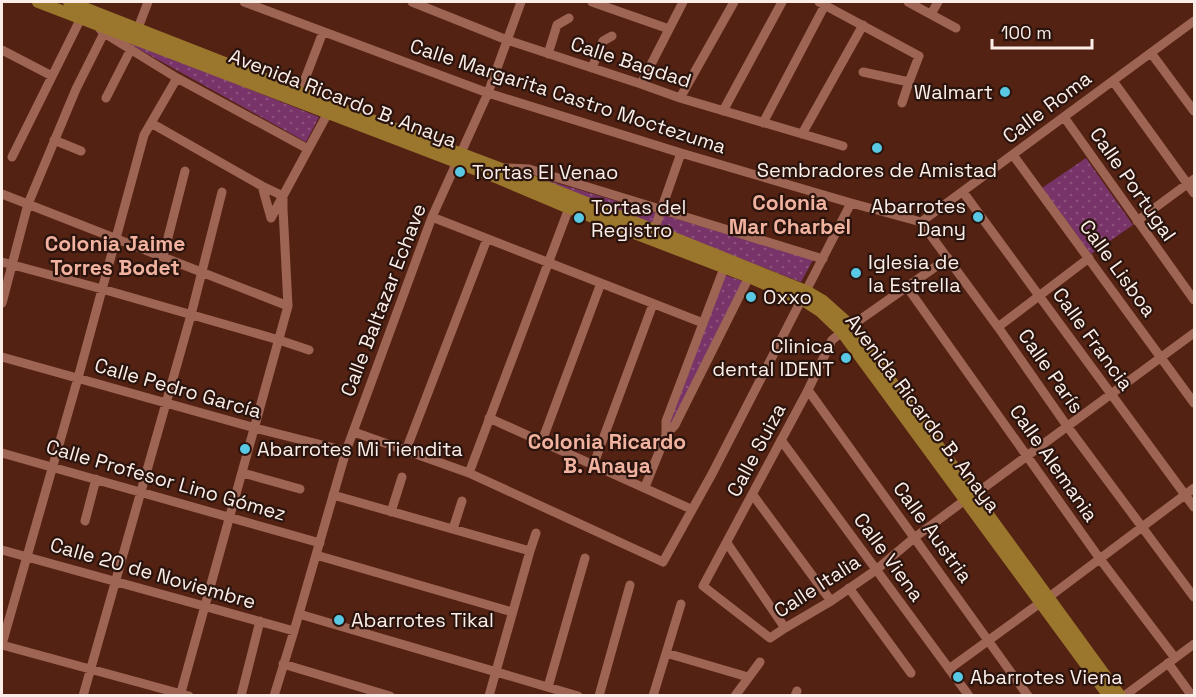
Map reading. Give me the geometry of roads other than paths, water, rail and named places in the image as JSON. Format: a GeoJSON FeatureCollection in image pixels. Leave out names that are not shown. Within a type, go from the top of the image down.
{"type":"FeatureCollection","features":[{"type":"Feature","properties":{"kind":"main road","name":"Avenida Ricardo B. Anaya"},"geometry":{"type":"LineString","coordinates":[[38,2],[81,18],[97,18],[138,28],[300,92],[330,109]]}},
{"type":"Feature","properties":{"kind":"main road","name":"Avenida Ricardo B. Anaya"},"geometry":{"type":"LineString","coordinates":[[69,2],[97,18],[459,158],[569,208],[653,235],[804,295],[820,311],[846,329],[1045,600],[1109,696]]}},
{"type":"Feature","properties":{"kind":"main road","name":"Avenida Ricardo B. Anaya"},"geometry":{"type":"LineString","coordinates":[[459,158],[502,169],[724,268],[804,295]]}},
{"type":"Feature","properties":{"kind":"main road","name":"Avenida Ricardo B. Anaya"},"geometry":{"type":"LineString","coordinates":[[1045,600],[1122,696]]}},
{"type":"Feature","properties":{"kind":"street"},"geometry":{"type":"LineString","coordinates":[[138,28],[148,2]]}},
{"type":"Feature","properties":{"kind":"street","name":"Calle Margarita Castro Moctezuma"},"geometry":{"type":"LineString","coordinates":[[244,2],[488,93],[851,203]]}},
{"type":"Feature","properties":{"kind":"street","name":"Calle Bagdad"},"geometry":{"type":"LineString","coordinates":[[412,2],[548,54],[680,98],[843,146]]}},
{"type":"Feature","properties":{"kind":"street","name":"Calle Baltazar Echave"},"geometry":{"type":"LineString","coordinates":[[274,696],[346,451],[432,217],[488,93],[521,2]]}},
{"type":"Feature","properties":{"kind":"street"},"geometry":{"type":"LineString","coordinates":[[592,2],[669,29]]}},
{"type":"Feature","properties":{"kind":"street"},"geometry":{"type":"LineString","coordinates":[[641,84],[683,2]]}},
{"type":"Feature","properties":{"kind":"street"},"geometry":{"type":"LineString","coordinates":[[680,98],[734,2]]}},
{"type":"Feature","properties":{"kind":"street"},"geometry":{"type":"LineString","coordinates":[[723,111],[782,2]]}},
{"type":"Feature","properties":{"kind":"street"},"geometry":{"type":"LineString","coordinates":[[908,2],[956,28]]}},
{"type":"Feature","properties":{"kind":"street"},"geometry":{"type":"LineString","coordinates":[[931,15],[939,2]]}},
{"type":"Feature","properties":{"kind":"street"},"geometry":{"type":"LineString","coordinates":[[763,123],[822,3],[920,56],[902,103]]}},
{"type":"Feature","properties":{"kind":"street"},"geometry":{"type":"LineString","coordinates":[[12,157],[81,18]]}},
{"type":"Feature","properties":{"kind":"street"},"geometry":{"type":"LineString","coordinates":[[97,18],[104,33],[177,78],[308,150]]}},
{"type":"Feature","properties":{"kind":"street"},"geometry":{"type":"LineString","coordinates":[[548,54],[557,25],[569,18]]}},
{"type":"Feature","properties":{"kind":"street","name":"Calle Roma"},"geometry":{"type":"LineString","coordinates":[[921,222],[1194,21]]}},
{"type":"Feature","properties":{"kind":"street"},"geometry":{"type":"LineString","coordinates":[[802,134],[863,25]]}},
{"type":"Feature","properties":{"kind":"street"},"geometry":{"type":"LineString","coordinates":[[300,92],[323,32]]}},
{"type":"Feature","properties":{"kind":"street"},"geometry":{"type":"LineString","coordinates":[[2,303],[28,204],[76,89],[104,33]]}},
{"type":"Feature","properties":{"kind":"street"},"geometry":{"type":"LineString","coordinates":[[592,68],[603,41],[612,36]]}},
{"type":"Feature","properties":{"kind":"street"},"geometry":{"type":"LineString","coordinates":[[106,98],[131,49]]}},
{"type":"Feature","properties":{"kind":"street"},"geometry":{"type":"LineString","coordinates":[[2,50],[52,76]]}},
{"type":"Feature","properties":{"kind":"street"},"geometry":{"type":"LineString","coordinates":[[1151,53],[1194,111]]}},
{"type":"Feature","properties":{"kind":"street"},"geometry":{"type":"LineString","coordinates":[[863,72],[909,81]]}},
{"type":"Feature","properties":{"kind":"street"},"geometry":{"type":"LineString","coordinates":[[177,78],[144,135],[2,644],[184,695],[288,306],[283,196]]}},
{"type":"Feature","properties":{"kind":"street"},"geometry":{"type":"LineString","coordinates":[[1113,81],[1191,181],[1194,193]]}},
{"type":"Feature","properties":{"kind":"street"},"geometry":{"type":"LineString","coordinates":[[262,186],[271,218],[330,109]]}},
{"type":"Feature","properties":{"kind":"street","name":"Calle Portugal"},"geometry":{"type":"LineString","coordinates":[[1064,117],[1194,300]]}},
{"type":"Feature","properties":{"kind":"street"},"geometry":{"type":"LineString","coordinates":[[151,123],[283,196]]}},
{"type":"Feature","properties":{"kind":"street"},"geometry":{"type":"LineString","coordinates":[[54,140],[81,151]]}},
{"type":"Feature","properties":{"kind":"street"},"geometry":{"type":"LineString","coordinates":[[653,235],[681,153]]}},
{"type":"Feature","properties":{"kind":"street","name":"Calle Lisboa"},"geometry":{"type":"LineString","coordinates":[[1013,155],[1194,403]]}},
{"type":"Feature","properties":{"kind":"street"},"geometry":{"type":"LineString","coordinates":[[502,169],[530,169],[823,259]]}},
{"type":"Feature","properties":{"kind":"street"},"geometry":{"type":"LineString","coordinates":[[163,257],[185,171]]}},
{"type":"Feature","properties":{"kind":"street"},"geometry":{"type":"LineString","coordinates":[[1137,221],[1191,181]]}},
{"type":"Feature","properties":{"kind":"street"},"geometry":{"type":"LineString","coordinates":[[83,696],[191,315],[222,192]]}},
{"type":"Feature","properties":{"kind":"street","name":"Calle Francia"},"geometry":{"type":"LineString","coordinates":[[963,192],[1194,507]]}},
{"type":"Feature","properties":{"kind":"street"},"geometry":{"type":"LineString","coordinates":[[2,194],[288,306]]}},
{"type":"Feature","properties":{"kind":"street"},"geometry":{"type":"LineString","coordinates":[[354,432],[469,473],[663,562],[712,474],[851,203],[921,222]]}},
{"type":"Feature","properties":{"kind":"street"},"geometry":{"type":"LineString","coordinates":[[469,473],[569,208]]}},
{"type":"Feature","properties":{"kind":"street"},"geometry":{"type":"LineString","coordinates":[[432,217],[703,323]]}},
{"type":"Feature","properties":{"kind":"street","name":"Calle París"},"geometry":{"type":"LineString","coordinates":[[921,222],[1067,426],[1194,597]]}},
{"type":"Feature","properties":{"kind":"street"},"geometry":{"type":"LineString","coordinates":[[406,450],[488,239]]}},
{"type":"Feature","properties":{"kind":"street","name":"Calle Suiza"},"geometry":{"type":"LineString","coordinates":[[774,636],[770,638],[703,586],[753,495],[832,340],[948,258]]}},
{"type":"Feature","properties":{"kind":"street"},"geometry":{"type":"LineString","coordinates":[[998,327],[1089,258]]}},
{"type":"Feature","properties":{"kind":"street"},"geometry":{"type":"LineString","coordinates":[[2,262],[309,350]]}},
{"type":"Feature","properties":{"kind":"street"},"geometry":{"type":"LineString","coordinates":[[666,435],[666,421],[724,268]]}},
{"type":"Feature","properties":{"kind":"street"},"geometry":{"type":"LineString","coordinates":[[645,488],[666,435],[675,425],[749,278]]}},
{"type":"Feature","properties":{"kind":"street"},"geometry":{"type":"LineString","coordinates":[[542,441],[601,283]]}},
{"type":"Feature","properties":{"kind":"street","name":"Calle Alemania"},"geometry":{"type":"LineString","coordinates":[[907,287],[1172,661],[1192,696]]}},
{"type":"Feature","properties":{"kind":"street"},"geometry":{"type":"LineString","coordinates":[[593,466],[653,304]]}},
{"type":"Feature","properties":{"kind":"street","name":"Calle Italia"},"geometry":{"type":"LineString","coordinates":[[774,636],[831,602],[876,570],[914,538],[1194,333]]}},
{"type":"Feature","properties":{"kind":"street","name":"Calle Pedro García"},"geometry":{"type":"LineString","coordinates":[[2,357],[166,404],[346,451]]}},
{"type":"Feature","properties":{"kind":"street","name":"Calle Austria"},"geometry":{"type":"LineString","coordinates":[[808,390],[1028,696]]}},
{"type":"Feature","properties":{"kind":"street"},"geometry":{"type":"LineString","coordinates":[[489,418],[691,509]]}},
{"type":"Feature","properties":{"kind":"street","name":"Calle Viena"},"geometry":{"type":"LineString","coordinates":[[781,440],[969,696]]}},
{"type":"Feature","properties":{"kind":"street","name":"Calle Profesor Lino Gómez"},"geometry":{"type":"LineString","coordinates":[[2,453],[320,543]]}},
{"type":"Feature","properties":{"kind":"street"},"geometry":{"type":"LineString","coordinates":[[243,473],[300,489]]}},
{"type":"Feature","properties":{"kind":"street"},"geometry":{"type":"LineString","coordinates":[[391,512],[402,477]]}},
{"type":"Feature","properties":{"kind":"street"},"geometry":{"type":"LineString","coordinates":[[85,521],[96,479]]}},
{"type":"Feature","properties":{"kind":"street"},"geometry":{"type":"LineString","coordinates":[[950,669],[1194,488]]}},
{"type":"Feature","properties":{"kind":"street"},"geometry":{"type":"LineString","coordinates":[[333,495],[530,551]]}},
{"type":"Feature","properties":{"kind":"street"},"geometry":{"type":"LineString","coordinates":[[753,495],[831,602]]}},
{"type":"Feature","properties":{"kind":"street"},"geometry":{"type":"LineString","coordinates":[[453,529],[462,501]]}},
{"type":"Feature","properties":{"kind":"street"},"geometry":{"type":"LineString","coordinates":[[489,696],[536,533]]}},
{"type":"Feature","properties":{"kind":"street"},"geometry":{"type":"LineString","coordinates":[[727,543],[785,628]]}},
{"type":"Feature","properties":{"kind":"street","name":"Calle 20 de Noviembre"},"geometry":{"type":"LineString","coordinates":[[2,550],[294,631]]}},
{"type":"Feature","properties":{"kind":"street"},"geometry":{"type":"LineString","coordinates":[[316,555],[512,612]]}},
{"type":"Feature","properties":{"kind":"street"},"geometry":{"type":"LineString","coordinates":[[548,687],[585,558]]}},
{"type":"Feature","properties":{"kind":"street"},"geometry":{"type":"LineString","coordinates":[[599,696],[630,585]]}},
{"type":"Feature","properties":{"kind":"street"},"geometry":{"type":"LineString","coordinates":[[849,588],[910,673]]}},
{"type":"Feature","properties":{"kind":"street"},"geometry":{"type":"LineString","coordinates":[[653,696],[681,604]]}},
{"type":"Feature","properties":{"kind":"street"},"geometry":{"type":"LineString","coordinates":[[299,614],[578,696]]}},
{"type":"Feature","properties":{"kind":"street"},"geometry":{"type":"LineString","coordinates":[[241,696],[260,621]]}},
{"type":"Feature","properties":{"kind":"street"},"geometry":{"type":"LineString","coordinates":[[1122,696],[1194,644]]}},
{"type":"Feature","properties":{"kind":"street"},"geometry":{"type":"LineString","coordinates":[[666,653],[748,677]]}},
{"type":"Feature","properties":{"kind":"street"},"geometry":{"type":"LineString","coordinates":[[735,696],[760,662]]}},
{"type":"Feature","properties":{"kind":"street"},"geometry":{"type":"LineString","coordinates":[[283,664],[390,696]]}},
{"type":"Feature","properties":{"kind":"place","name":"Walmart"},"geometry":{"type":"Point","coordinates":[1005,92]}},
{"type":"Feature","properties":{"kind":"place","name":"Sembradores de Amistad"},"geometry":{"type":"Point","coordinates":[877,148]}},
{"type":"Feature","properties":{"kind":"place","name":"Tortas El Venao"},"geometry":{"type":"Point","coordinates":[460,172]}},
{"type":"Feature","properties":{"kind":"place","name":"Abarrotes Dany"},"geometry":{"type":"Point","coordinates":[978,217]}},
{"type":"Feature","properties":{"kind":"place","name":"Tortas del Registro"},"geometry":{"type":"Point","coordinates":[579,218]}},
{"type":"Feature","properties":{"kind":"place","name":"Iglesia de la Estrella"},"geometry":{"type":"Point","coordinates":[856,273]}},
{"type":"Feature","properties":{"kind":"place","name":"Oxxo"},"geometry":{"type":"Point","coordinates":[751,297]}},
{"type":"Feature","properties":{"kind":"place","name":"Clinica dental IDENT"},"geometry":{"type":"Point","coordinates":[846,358]}},
{"type":"Feature","properties":{"kind":"place","name":"Abarrotes Mi Tiendita"},"geometry":{"type":"Point","coordinates":[245,449]}},
{"type":"Feature","properties":{"kind":"place","name":"Abarrotes Tikal"},"geometry":{"type":"Point","coordinates":[339,620]}},
{"type":"Feature","properties":{"kind":"place","name":"Abarrotes Viena"},"geometry":{"type":"Point","coordinates":[958,677]}},
{"type":"Feature","properties":{"kind":"district","name":"Colonia Mar Charbel"},"geometry":{"type":"Point","coordinates":[790,215]}},
{"type":"Feature","properties":{"kind":"district","name":"Colonia Jaime Torres Bodet"},"geometry":{"type":"Point","coordinates":[115,256]}},
{"type":"Feature","properties":{"kind":"district","name":"Colonia Ricardo B. Anaya"},"geometry":{"type":"Point","coordinates":[607,454]}}]}
